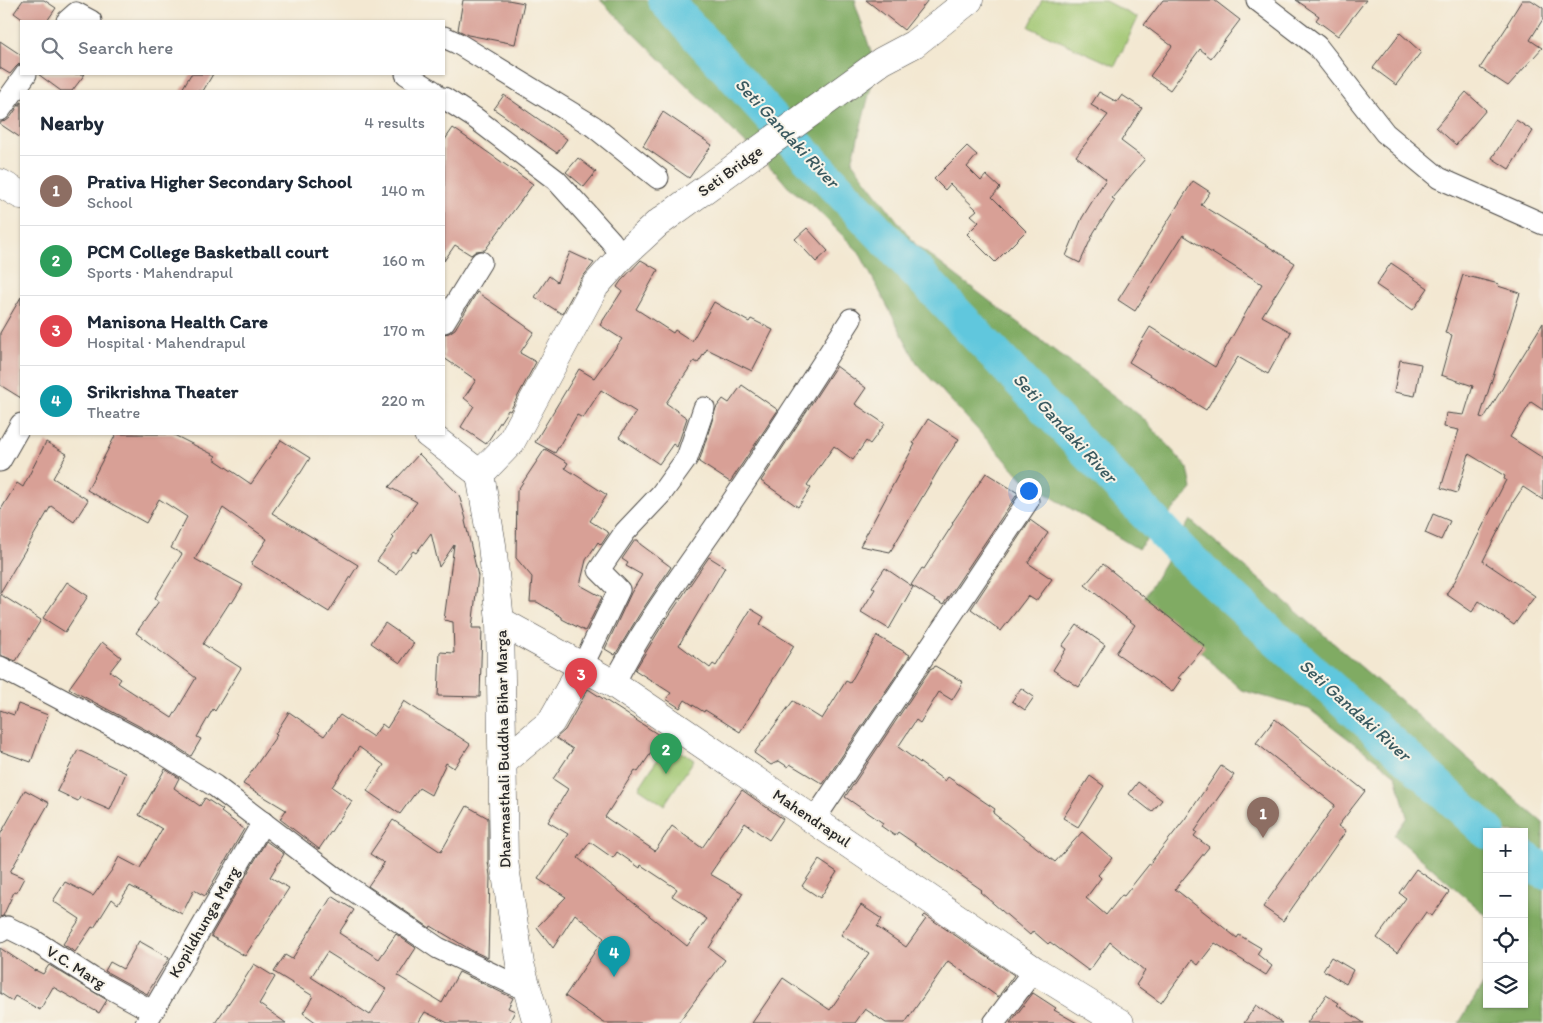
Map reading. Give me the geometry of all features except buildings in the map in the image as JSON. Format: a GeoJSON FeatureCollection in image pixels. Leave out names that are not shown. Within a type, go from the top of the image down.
{"type":"FeatureCollection","features":[{"type":"Feature","properties":{"kind":"main road","name":"Seti Bridge"},"geometry":{"type":"LineString","coordinates":[[480,474],[511,442],[595,286],[622,256],[657,224],[882,61],[914,44],[969,0]]}},
{"type":"Feature","properties":{"kind":"main road"},"geometry":{"type":"LineString","coordinates":[[0,183],[20,194]]}},
{"type":"Feature","properties":{"kind":"main road"},"geometry":{"type":"LineString","coordinates":[[429,435],[480,474]]}},
{"type":"Feature","properties":{"kind":"main road","name":"Dharmasthali Buddha Bihar Marga"},"geometry":{"type":"LineString","coordinates":[[480,474],[492,545],[500,621],[504,861],[520,964],[537,1023]]}},
{"type":"Feature","properties":{"kind":"main road","name":"Mahendrapul"},"geometry":{"type":"LineString","coordinates":[[500,621],[614,684],[1034,970],[1120,1023]]}},
{"type":"Feature","properties":{"kind":"main road"},"geometry":{"type":"LineString","coordinates":[[502,763],[551,722],[582,667]]}},
{"type":"Feature","properties":{"kind":"street"},"geometry":{"type":"LineString","coordinates":[[1263,2],[1317,46],[1386,133],[1439,178],[1543,224]]}},
{"type":"Feature","properties":{"kind":"street"},"geometry":{"type":"LineString","coordinates":[[69,20],[76,13],[89,20]]}},
{"type":"Feature","properties":{"kind":"street"},"geometry":{"type":"LineString","coordinates":[[445,37],[593,126],[658,178]]}},
{"type":"Feature","properties":{"kind":"street"},"geometry":{"type":"LineString","coordinates":[[0,110],[25,75]]}},
{"type":"Feature","properties":{"kind":"street"},"geometry":{"type":"LineString","coordinates":[[408,75],[431,90]]}},
{"type":"Feature","properties":{"kind":"street"},"geometry":{"type":"LineString","coordinates":[[445,99],[475,118],[556,180],[611,241],[622,256]]}},
{"type":"Feature","properties":{"kind":"street"},"geometry":{"type":"LineString","coordinates":[[445,320],[481,262]]}},
{"type":"Feature","properties":{"kind":"street"},"geometry":{"type":"LineString","coordinates":[[614,684],[656,612],[787,419],[851,319]]}},
{"type":"Feature","properties":{"kind":"street"},"geometry":{"type":"LineString","coordinates":[[582,667],[619,590],[599,570],[625,532],[661,494],[687,458],[704,408]]}},
{"type":"Feature","properties":{"kind":"street"},"geometry":{"type":"LineString","coordinates":[[0,461],[20,426]]}},
{"type":"Feature","properties":{"kind":"street"},"geometry":{"type":"LineString","coordinates":[[814,820],[1028,501]]}},
{"type":"Feature","properties":{"kind":"street"},"geometry":{"type":"LineString","coordinates":[[0,667],[161,752],[215,786],[344,884],[438,948],[528,991]]}},
{"type":"Feature","properties":{"kind":"street","name":"Kopildhunga Marg"},"geometry":{"type":"LineString","coordinates":[[149,1017],[263,822]]}},
{"type":"Feature","properties":{"kind":"street","name":"V.C. Marg"},"geometry":{"type":"LineString","coordinates":[[0,932],[6,927],[34,940],[149,1017]]}},
{"type":"Feature","properties":{"kind":"street"},"geometry":{"type":"LineString","coordinates":[[994,1023],[1034,970]]}},
{"type":"Feature","properties":{"kind":"green space"},"geometry":{"type":"Polygon","coordinates":[[[600,0],[856,0],[855,3],[876,67],[852,162],[916,245],[1143,418],[1188,468],[1192,489],[1138,549],[1025,481],[918,365],[859,252],[812,205],[788,187],[600,0]]]}},
{"type":"Feature","properties":{"kind":"green space"},"geometry":{"type":"Polygon","coordinates":[[[1042,0],[1103,0],[1138,18],[1115,66],[1029,27],[1042,0]]]}},
{"type":"Feature","properties":{"kind":"green space"},"geometry":{"type":"Polygon","coordinates":[[[1190,520],[1543,823],[1543,1023],[1459,1023],[1483,984],[1483,1008],[1528,1008],[1528,828],[1483,828],[1483,913],[1394,835],[1407,817],[1396,775],[1309,709],[1241,690],[1144,598],[1190,520]]]}},
{"type":"Feature","properties":{"kind":"green space"},"geometry":{"type":"Polygon","coordinates":[[[668,743],[694,760],[664,805],[639,788],[668,743]]]}},
{"type":"Feature","properties":{"kind":"waterway","name":"Seti Gandaki River"},"geometry":{"type":"LineString","coordinates":[[665,0],[792,140],[1184,554],[1484,828]]}},
{"type":"Feature","properties":{"kind":"waterway","name":"Seti Gandaki River"},"geometry":{"type":"LineString","coordinates":[[1528,861],[1543,871]]}},
{"type":"Feature","properties":{"kind":"place","name":"Manisona Health Care"},"geometry":{"type":"Point","coordinates":[581,699]}},
{"type":"Feature","properties":{"kind":"place","name":"PCM College Basketball court"},"geometry":{"type":"Point","coordinates":[666,774]}},
{"type":"Feature","properties":{"kind":"place","name":"Prativa Higher Secondary School"},"geometry":{"type":"Point","coordinates":[1263,838]}},
{"type":"Feature","properties":{"kind":"place","name":"Srikrishna Theater"},"geometry":{"type":"Point","coordinates":[614,977]}}]}
